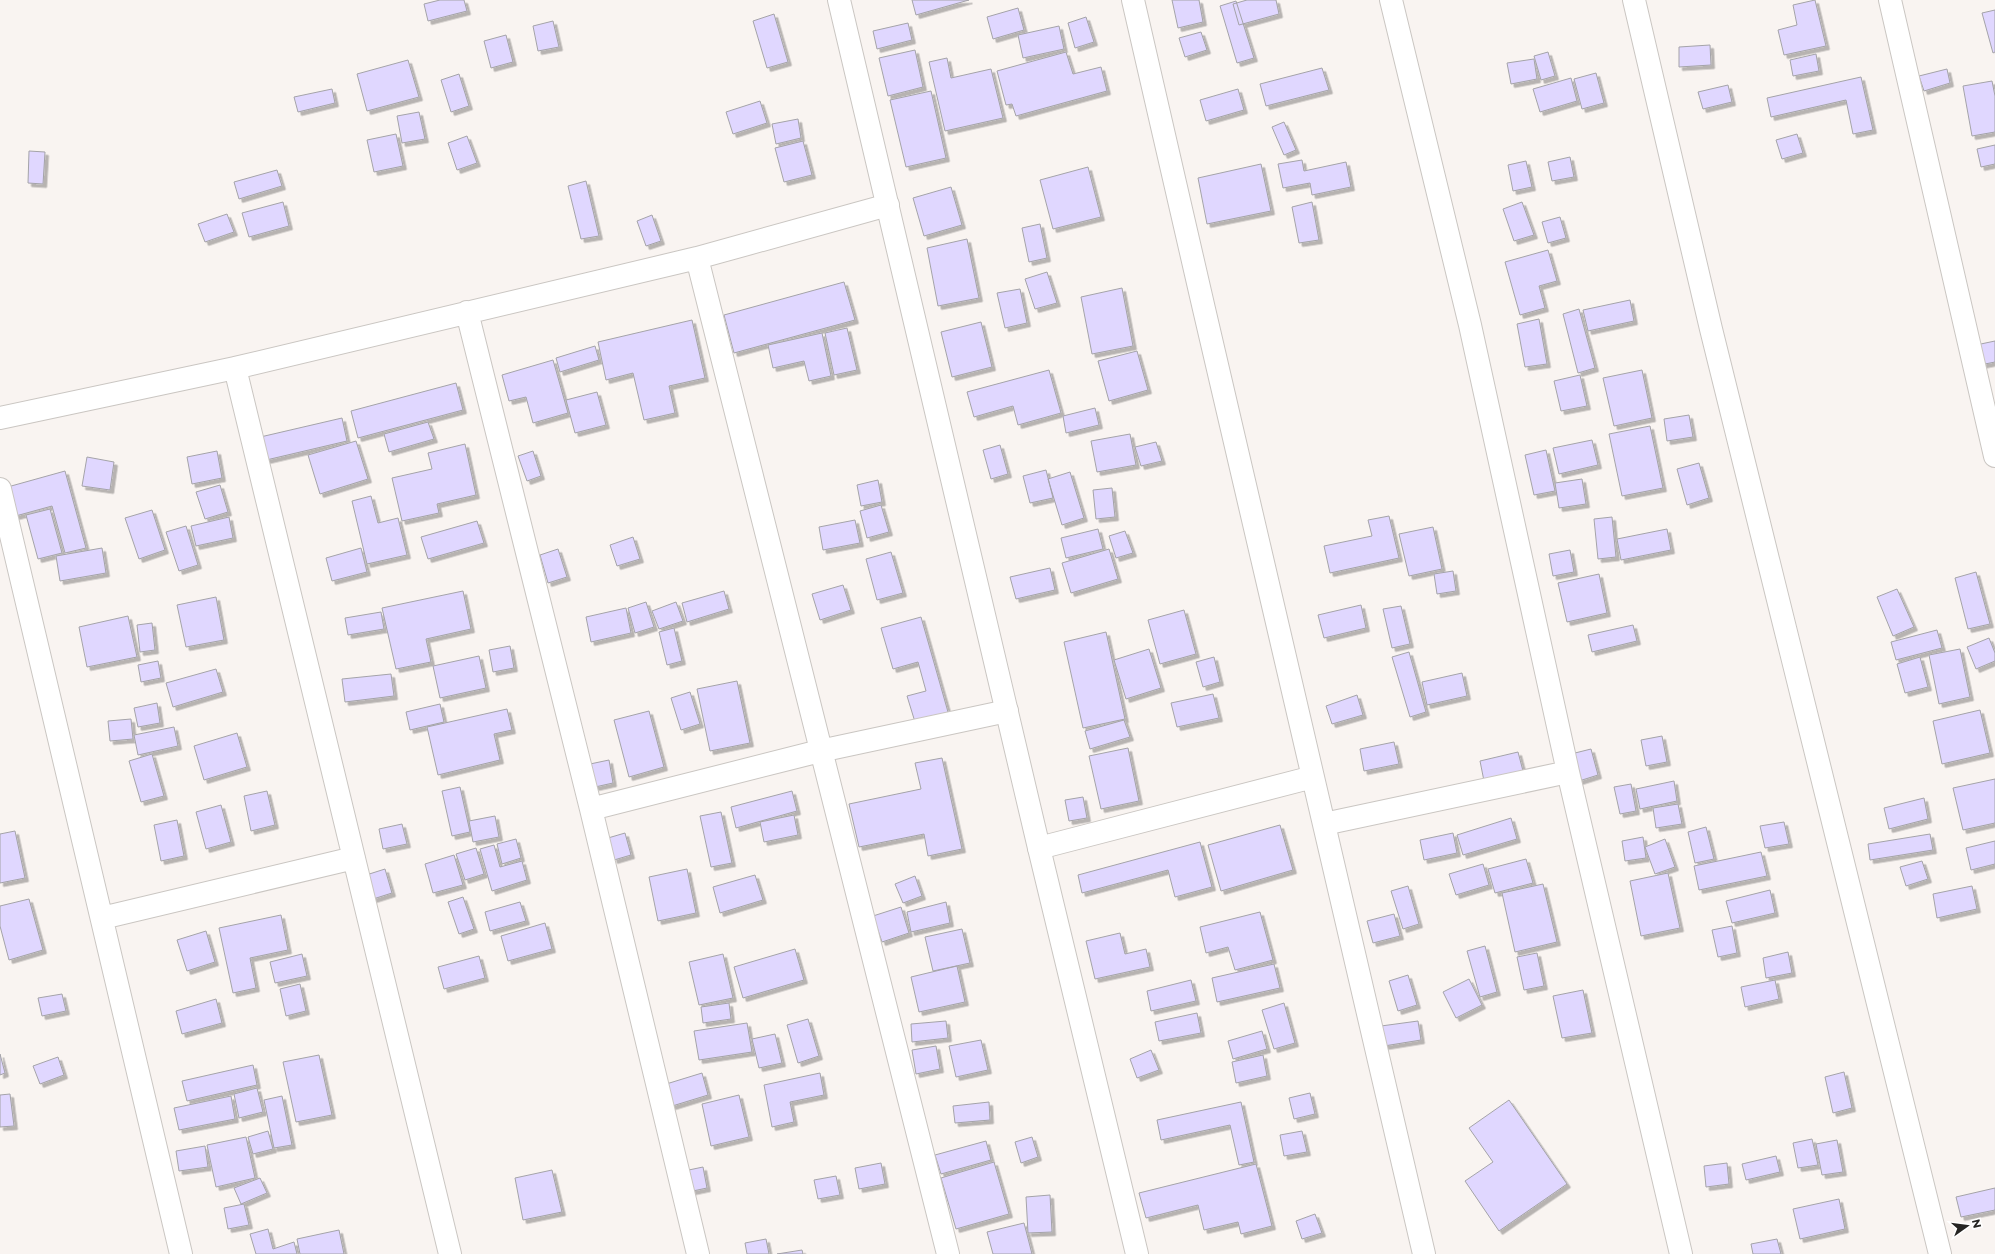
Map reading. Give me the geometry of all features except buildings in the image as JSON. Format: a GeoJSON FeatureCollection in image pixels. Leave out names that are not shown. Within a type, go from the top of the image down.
{"type":"FeatureCollection","features":[{"type":"Feature","properties":{"kind":"street"},"geometry":{"type":"LineString","coordinates":[[839,0],[1008,711],[1039,848],[1137,1254]]}},
{"type":"Feature","properties":{"kind":"street"},"geometry":{"type":"LineString","coordinates":[[1133,0],[1424,1254]]}},
{"type":"Feature","properties":{"kind":"street"},"geometry":{"type":"LineString","coordinates":[[1391,0],[1470,325],[1568,772],[1681,1254]]}},
{"type":"Feature","properties":{"kind":"street"},"geometry":{"type":"LineString","coordinates":[[1634,0],[1711,329],[1940,1254]]}},
{"type":"Feature","properties":{"kind":"street"},"geometry":{"type":"LineString","coordinates":[[1890,0],[1992,432],[1995,456]]}},
{"type":"Feature","properties":{"kind":"street"},"geometry":{"type":"LineString","coordinates":[[0,418],[235,368],[697,258],[888,206]]}},
{"type":"Feature","properties":{"kind":"street"},"geometry":{"type":"LineString","coordinates":[[697,258],[820,751],[948,1254]]}},
{"type":"Feature","properties":{"kind":"street"},"geometry":{"type":"LineString","coordinates":[[467,312],[591,809],[698,1254]]}},
{"type":"Feature","properties":{"kind":"street"},"geometry":{"type":"LineString","coordinates":[[235,368],[450,1254]]}},
{"type":"Feature","properties":{"kind":"street"},"geometry":{"type":"LineString","coordinates":[[0,488],[181,1254]]}},
{"type":"Feature","properties":{"kind":"street"},"geometry":{"type":"LineString","coordinates":[[591,809],[820,751],[1008,711]]}},
{"type":"Feature","properties":{"kind":"street"},"geometry":{"type":"LineString","coordinates":[[1324,824],[1568,772]]}},
{"type":"Feature","properties":{"kind":"street"},"geometry":{"type":"LineString","coordinates":[[1039,848],[1313,777]]}},
{"type":"Feature","properties":{"kind":"street"},"geometry":{"type":"LineString","coordinates":[[102,918],[354,858]]}}]}
